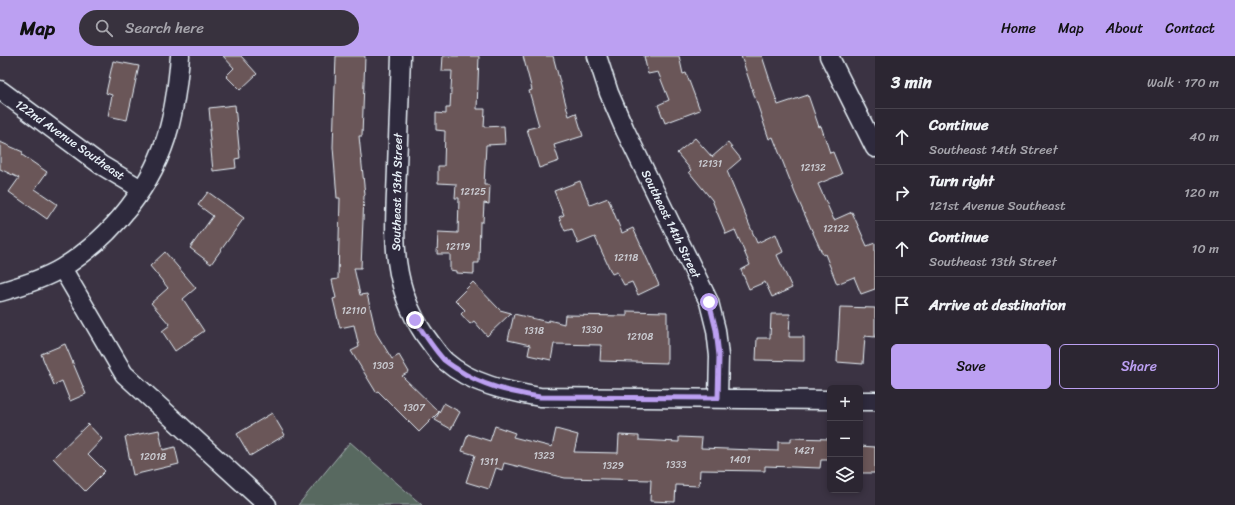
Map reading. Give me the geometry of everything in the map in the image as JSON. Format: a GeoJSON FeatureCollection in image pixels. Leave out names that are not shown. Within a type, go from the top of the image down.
{"type":"FeatureCollection","features":[{"type":"Feature","properties":{"kind":"street"},"geometry":{"type":"LineString","coordinates":[[0,292],[33,281],[62,268],[92,247],[117,221],[142,189],[157,161],[169,129],[177,90],[180,56]]}},
{"type":"Feature","properties":{"kind":"street","name":"Southeast 13th Street"},"geometry":{"type":"LineString","coordinates":[[401,56],[394,237],[398,272],[405,299],[415,320],[445,361],[467,376],[488,386],[510,392],[540,397],[827,400]]}},
{"type":"Feature","properties":{"kind":"street","name":"Southeast 14th Street"},"geometry":{"type":"LineString","coordinates":[[597,56],[609,93],[625,130],[709,302],[716,330],[719,356],[718,398]]}},
{"type":"Feature","properties":{"kind":"street"},"geometry":{"type":"LineString","coordinates":[[829,56],[875,148]]}},
{"type":"Feature","properties":{"kind":"street","name":"122nd Avenue Southeast"},"geometry":{"type":"LineString","coordinates":[[0,90],[102,165],[142,189]]}},
{"type":"Feature","properties":{"kind":"street"},"geometry":{"type":"LineString","coordinates":[[62,268],[124,374],[266,505]]}},
{"type":"Feature","properties":{"kind":"street"},"geometry":{"type":"LineString","coordinates":[[863,401],[875,401]]}},
{"type":"Feature","properties":{"kind":"green space"},"geometry":{"type":"Polygon","coordinates":[[[350,442],[422,505],[298,505],[350,442]]]}},
{"type":"Feature","properties":{"kind":"building"},"geometry":{"type":"Polygon","coordinates":[[[223,56],[241,56],[257,74],[240,90],[226,76],[234,68],[223,56]]]}},
{"type":"Feature","properties":{"kind":"building"},"geometry":{"type":"Polygon","coordinates":[[[336,56],[365,56],[362,136],[359,136],[365,195],[361,268],[354,268],[360,295],[367,294],[376,333],[392,359],[399,355],[409,372],[402,376],[439,412],[419,432],[378,391],[376,392],[351,351],[359,347],[354,325],[340,328],[333,299],[336,298],[332,280],[338,279],[340,198],[337,198],[333,147],[336,56]]]}},
{"type":"Feature","properties":{"kind":"building"},"geometry":{"type":"Polygon","coordinates":[[[443,56],[479,56],[477,109],[485,109],[484,127],[504,126],[505,144],[486,145],[484,185],[490,185],[489,204],[484,203],[483,222],[480,222],[479,263],[474,263],[474,274],[456,273],[456,271],[450,270],[450,254],[437,254],[438,232],[458,233],[459,198],[455,198],[456,184],[438,183],[438,166],[444,166],[445,131],[436,130],[436,113],[446,114],[446,108],[450,108],[452,71],[442,71],[443,56]]]}},
{"type":"Feature","properties":{"kind":"building"},"geometry":{"type":"Polygon","coordinates":[[[523,56],[553,56],[569,116],[576,113],[583,136],[554,145],[559,161],[539,168],[527,129],[539,126],[529,91],[532,90],[523,56]]]}},
{"type":"Feature","properties":{"kind":"building"},"geometry":{"type":"Polygon","coordinates":[[[644,56],[679,56],[683,74],[686,73],[700,110],[665,123],[658,105],[669,100],[658,72],[648,74],[644,56]]]}},
{"type":"Feature","properties":{"kind":"building"},"geometry":{"type":"Polygon","coordinates":[[[741,56],[762,56],[778,105],[808,95],[830,153],[833,152],[842,174],[818,184],[834,220],[852,212],[867,246],[875,243],[875,289],[861,294],[854,277],[837,284],[825,254],[823,255],[795,193],[773,137],[769,139],[741,56]]]}},
{"type":"Feature","properties":{"kind":"building"},"geometry":{"type":"Polygon","coordinates":[[[113,61],[139,66],[127,120],[108,116],[112,95],[106,93],[113,61]]]}},
{"type":"Feature","properties":{"kind":"building"},"geometry":{"type":"Polygon","coordinates":[[[235,105],[240,158],[235,159],[236,168],[213,171],[209,130],[211,130],[209,108],[235,105]]]}},
{"type":"Feature","properties":{"kind":"building"},"geometry":{"type":"Polygon","coordinates":[[[695,138],[712,157],[728,143],[741,159],[727,171],[757,243],[776,234],[783,252],[777,255],[792,288],[772,297],[765,282],[749,289],[741,270],[750,265],[735,230],[726,234],[712,200],[689,172],[691,170],[677,153],[695,138]]]}},
{"type":"Feature","properties":{"kind":"building"},"geometry":{"type":"Polygon","coordinates":[[[0,142],[23,152],[22,155],[47,172],[35,189],[57,204],[47,219],[9,192],[19,178],[0,169],[0,142]]]}},
{"type":"Feature","properties":{"kind":"building"},"geometry":{"type":"Polygon","coordinates":[[[580,181],[590,205],[608,198],[622,233],[633,228],[659,285],[638,295],[632,282],[624,285],[617,272],[612,274],[595,237],[578,244],[572,229],[565,231],[559,217],[564,215],[554,191],[580,181]]]}},
{"type":"Feature","properties":{"kind":"building"},"geometry":{"type":"Polygon","coordinates":[[[208,192],[244,218],[211,264],[190,248],[213,216],[198,205],[208,192]]]}},
{"type":"Feature","properties":{"kind":"building"},"geometry":{"type":"Polygon","coordinates":[[[165,252],[196,288],[183,299],[204,331],[175,351],[162,331],[170,325],[151,303],[168,288],[150,266],[165,252]]]}},
{"type":"Feature","properties":{"kind":"building"},"geometry":{"type":"Polygon","coordinates":[[[473,282],[500,310],[511,313],[487,336],[474,321],[470,324],[461,314],[465,310],[455,300],[473,282]]]}},
{"type":"Feature","properties":{"kind":"building"},"geometry":{"type":"Polygon","coordinates":[[[840,307],[875,308],[875,337],[865,336],[863,364],[837,362],[840,307]]]}},
{"type":"Feature","properties":{"kind":"building"},"geometry":{"type":"Polygon","coordinates":[[[627,311],[667,312],[667,363],[600,361],[601,345],[554,344],[551,360],[528,355],[530,345],[508,340],[514,314],[564,324],[565,315],[627,316],[627,311]]]}},
{"type":"Feature","properties":{"kind":"building"},"geometry":{"type":"Polygon","coordinates":[[[771,314],[790,314],[789,337],[804,337],[804,361],[756,360],[757,338],[770,338],[771,314]]]}},
{"type":"Feature","properties":{"kind":"building"},"geometry":{"type":"Polygon","coordinates":[[[65,344],[86,394],[70,401],[62,381],[54,385],[41,354],[65,344]]]}},
{"type":"Feature","properties":{"kind":"building"},"geometry":{"type":"Polygon","coordinates":[[[444,403],[460,412],[451,429],[435,420],[444,403]]]}},
{"type":"Feature","properties":{"kind":"building"},"geometry":{"type":"Polygon","coordinates":[[[272,413],[285,435],[250,456],[237,434],[272,413]]]}},
{"type":"Feature","properties":{"kind":"building"},"geometry":{"type":"Polygon","coordinates":[[[88,424],[102,439],[88,454],[105,471],[85,491],[53,458],[88,424]]]}},
{"type":"Feature","properties":{"kind":"building"},"geometry":{"type":"Polygon","coordinates":[[[495,426],[515,433],[513,437],[552,447],[556,429],[578,435],[574,452],[618,453],[619,435],[639,436],[639,440],[679,442],[679,437],[702,438],[701,448],[778,451],[778,442],[791,442],[791,438],[827,439],[827,460],[821,460],[820,468],[765,466],[765,471],[700,470],[699,486],[676,485],[675,502],[650,501],[651,480],[565,478],[504,463],[502,470],[496,468],[489,489],[466,482],[475,455],[462,451],[468,434],[490,441],[495,426]]]}},
{"type":"Feature","properties":{"kind":"building"},"geometry":{"type":"Polygon","coordinates":[[[159,430],[163,450],[175,447],[179,464],[133,475],[125,437],[159,430]]]}},
{"type":"Feature","properties":{"kind":"building"},"geometry":{"type":"Polygon","coordinates":[[[863,446],[875,447],[875,473],[863,473],[863,446]]]}},
{"type":"Feature","properties":{"kind":"route"},"geometry":{"type":"LineString","coordinates":[[415,320],[445,361],[467,376],[488,386],[510,392],[540,397],[718,398],[719,356],[716,330],[709,302]]}}]}
